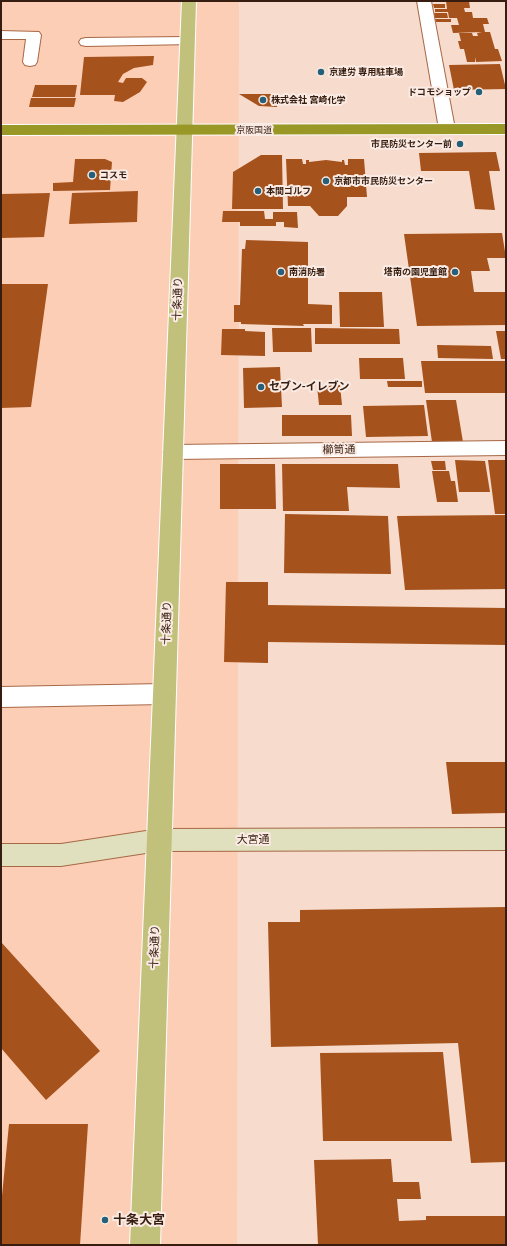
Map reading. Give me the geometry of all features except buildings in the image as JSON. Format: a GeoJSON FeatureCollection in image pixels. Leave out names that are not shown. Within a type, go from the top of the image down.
{"type":"FeatureCollection","features":[{"type":"Feature","properties":{"kind":"highway","name":"京阪国道"},"geometry":{"type":"LineString","coordinates":[[1,130],[506,129]]}},
{"type":"Feature","properties":{"kind":"main road","name":"十条通り"},"geometry":{"type":"LineString","coordinates":[[145,1245],[189,1]]}},
{"type":"Feature","properties":{"kind":"street"},"geometry":{"type":"LineString","coordinates":[[424,1],[447,129]]}},
{"type":"Feature","properties":{"kind":"street"},"geometry":{"type":"LineString","coordinates":[[1,35],[34,35],[30,62]]}},
{"type":"Feature","properties":{"kind":"street"},"geometry":{"type":"LineString","coordinates":[[86,42],[187,41]]}},
{"type":"Feature","properties":{"kind":"street","name":"櫛笥通"},"geometry":{"type":"LineString","coordinates":[[173,452],[506,448]]}},
{"type":"Feature","properties":{"kind":"street"},"geometry":{"type":"LineString","coordinates":[[1,697],[164,694]]}},
{"type":"Feature","properties":{"kind":"street","name":"大宮通"},"geometry":{"type":"LineString","coordinates":[[1,855],[61,855],[159,840],[506,839]]}},
{"type":"Feature","properties":{"kind":"shaded area"},"geometry":{"type":"Polygon","coordinates":[[[1,1],[239,1],[237,1245],[1,1245],[1,1]]]}},
{"type":"Feature","properties":{"kind":"place","name":"京建労 専用駐車場"},"geometry":{"type":"Point","coordinates":[321,72]}},
{"type":"Feature","properties":{"kind":"place","name":"ドコモショップ"},"geometry":{"type":"Point","coordinates":[479,92]}},
{"type":"Feature","properties":{"kind":"place","name":"株式会社 宮崎化学"},"geometry":{"type":"Point","coordinates":[263,100]}},
{"type":"Feature","properties":{"kind":"place","name":"市民防災センター前"},"geometry":{"type":"Point","coordinates":[460,144]}},
{"type":"Feature","properties":{"kind":"place","name":"コスモ"},"geometry":{"type":"Point","coordinates":[92,175]}},
{"type":"Feature","properties":{"kind":"place","name":"京都市市民防災センター"},"geometry":{"type":"Point","coordinates":[326,181]}},
{"type":"Feature","properties":{"kind":"place","name":"本間ゴルフ"},"geometry":{"type":"Point","coordinates":[258,191]}},
{"type":"Feature","properties":{"kind":"place","name":"南消防署"},"geometry":{"type":"Point","coordinates":[281,272]}},
{"type":"Feature","properties":{"kind":"place","name":"塔南の園児童館"},"geometry":{"type":"Point","coordinates":[455,272]}},
{"type":"Feature","properties":{"kind":"place","name":"セブン-イレブン"},"geometry":{"type":"Point","coordinates":[261,387]}},
{"type":"Feature","properties":{"kind":"place","name":"十条大宮"},"geometry":{"type":"Point","coordinates":[105,1220]}}]}
